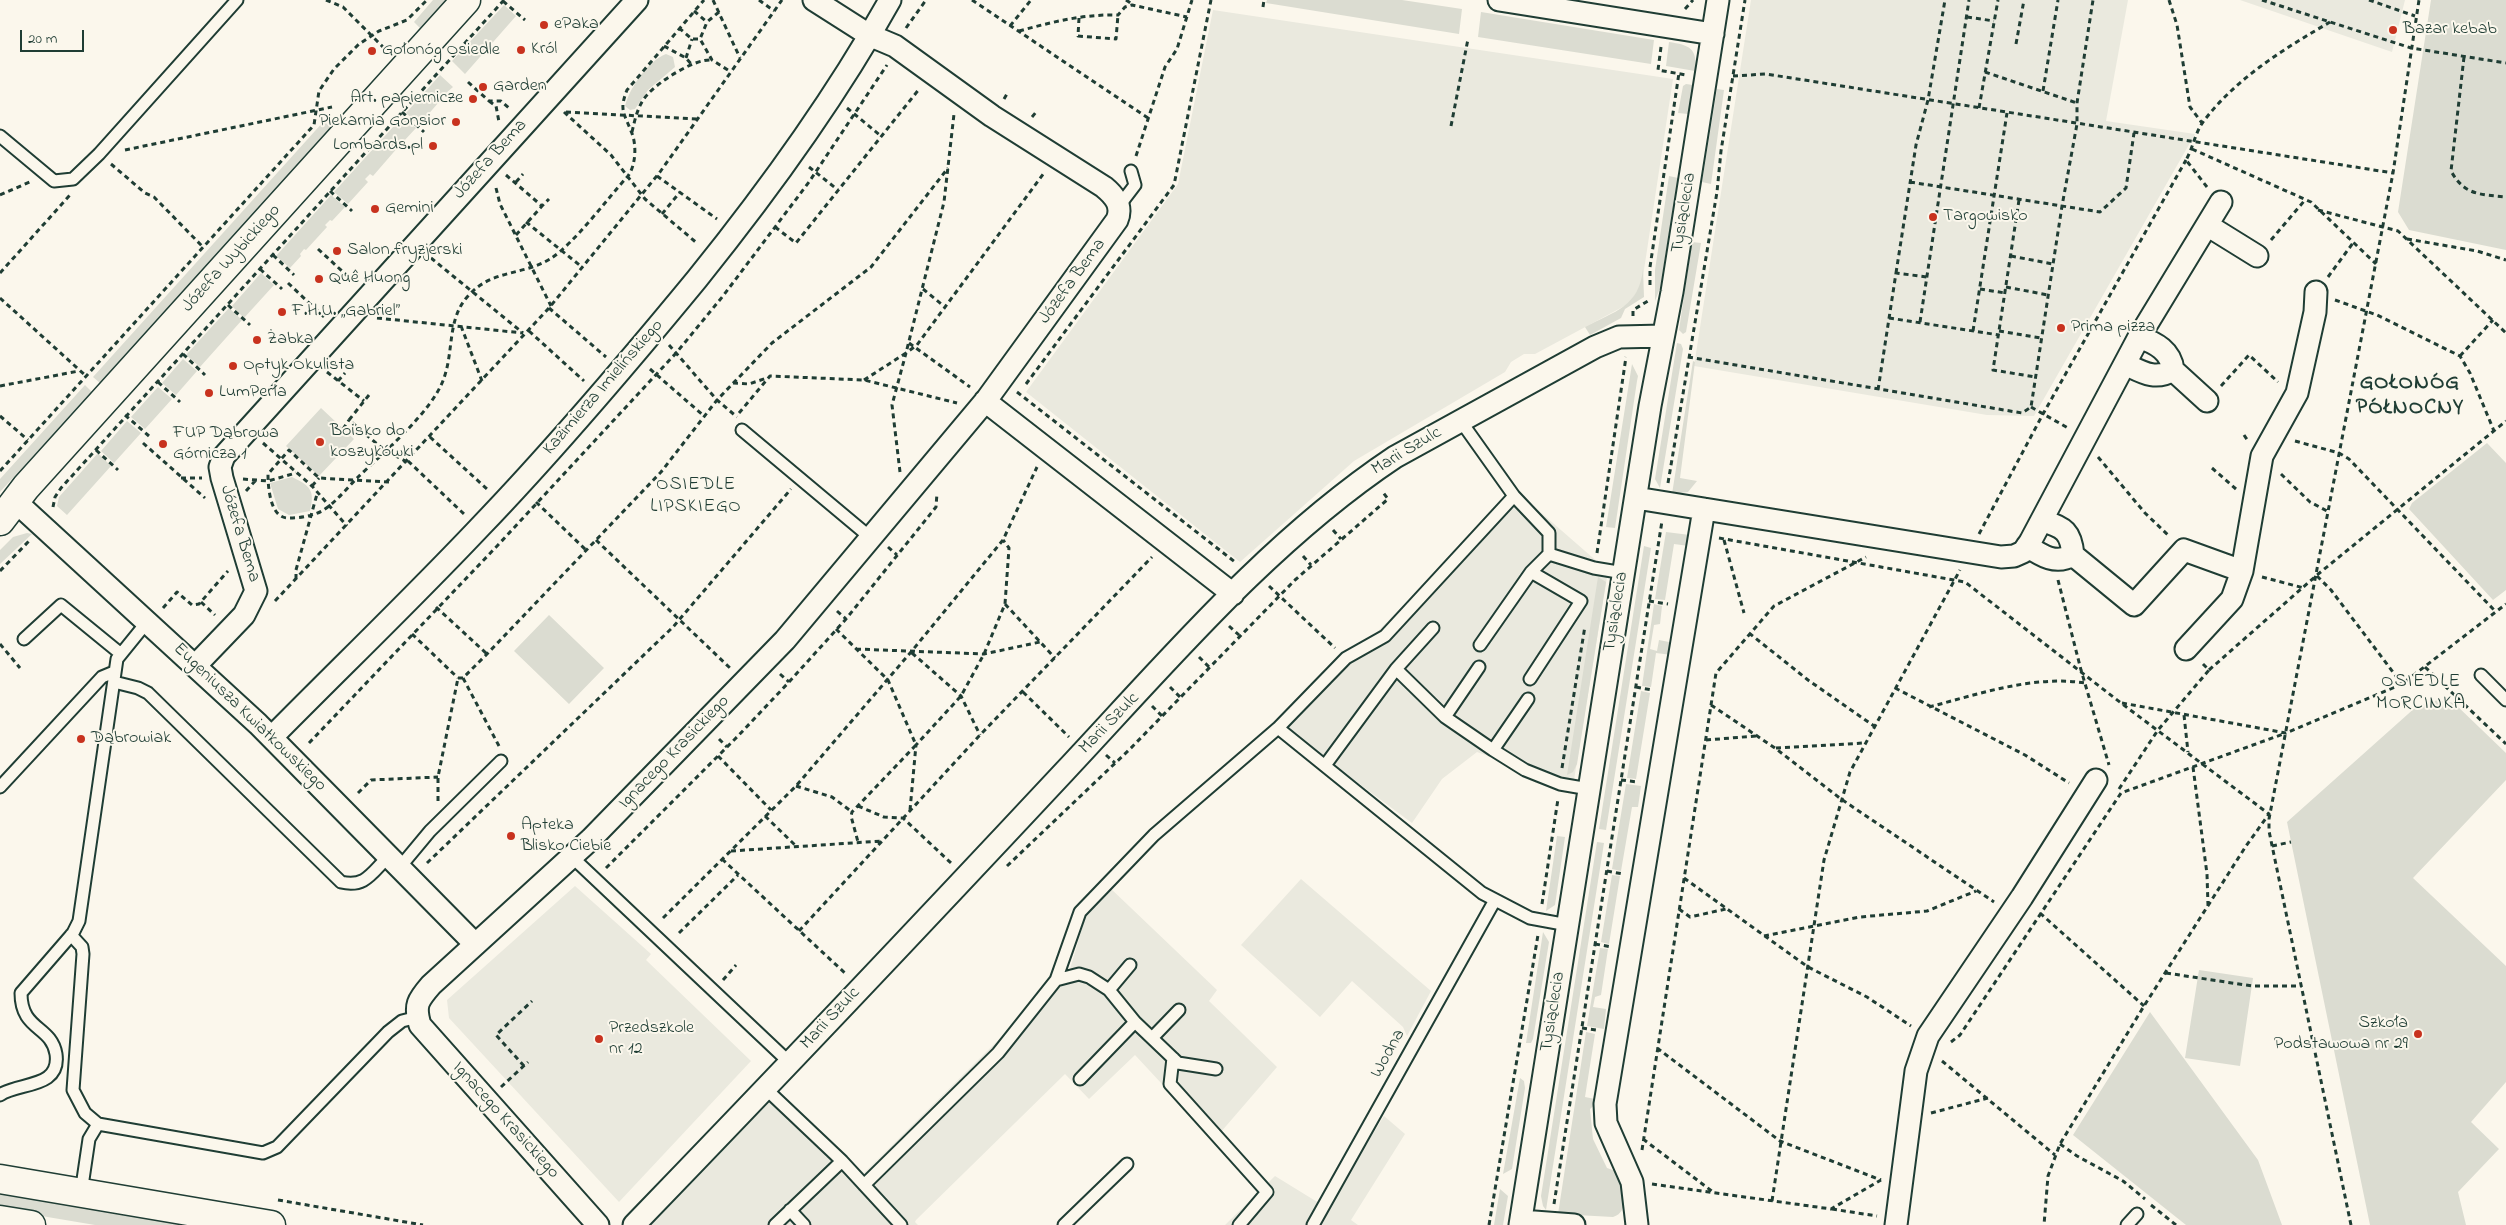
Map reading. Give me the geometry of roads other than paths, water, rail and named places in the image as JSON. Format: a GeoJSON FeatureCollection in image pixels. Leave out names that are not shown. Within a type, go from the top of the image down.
{"type":"FeatureCollection","features":[{"type":"Feature","properties":{"kind":"street","name":"Józefa Wybickiego"},"geometry":{"type":"LineString","coordinates":[[7,511],[466,0]]}},
{"type":"Feature","properties":{"kind":"street","name":"Józefa Bema"},"geometry":{"type":"LineString","coordinates":[[195,666],[244,615],[252,603],[256,591],[220,467],[224,456],[637,0]]}},
{"type":"Feature","properties":{"kind":"street"},"geometry":{"type":"LineString","coordinates":[[814,0],[869,35],[894,46],[958,93],[1104,186],[1114,195],[1119,206]]}},
{"type":"Feature","properties":{"kind":"street","name":"Kazimierza Imielińskiego"},"geometry":{"type":"LineString","coordinates":[[272,737],[419,591],[503,503],[622,370],[714,258],[792,154],[890,0]]}},
{"type":"Feature","properties":{"kind":"street"},"geometry":{"type":"LineString","coordinates":[[1499,0],[1713,34]]}},
{"type":"Feature","properties":{"kind":"street","name":"Tysiąclecia"},"geometry":{"type":"LineString","coordinates":[[1520,1223],[1718,0]]}},
{"type":"Feature","properties":{"kind":"street"},"geometry":{"type":"LineString","coordinates":[[1636,498],[2001,557],[2014,556],[2023,552],[2043,520],[2139,337],[2221,202]]}},
{"type":"Feature","properties":{"kind":"street","name":"Józefa Bema"},"geometry":{"type":"LineString","coordinates":[[984,403],[1117,220],[1119,206]]}},
{"type":"Feature","properties":{"kind":"street"},"geometry":{"type":"LineString","coordinates":[[2207,225],[2257,256]]}},
{"type":"Feature","properties":{"kind":"street"},"geometry":{"type":"LineString","coordinates":[[2186,649],[2232,599],[2242,572],[2262,456],[2295,397],[2315,312],[2316,292]]}},
{"type":"Feature","properties":{"kind":"street","name":"Marii Szulc"},"geometry":{"type":"LineString","coordinates":[[634,1225],[766,1089],[1233,594],[1319,514],[1368,475],[1460,420],[1604,342],[1629,336],[1663,336]]}},
{"type":"Feature","properties":{"kind":"street"},"geometry":{"type":"LineString","coordinates":[[2139,337],[2164,350],[2172,360],[2173,370],[2207,401]]}},
{"type":"Feature","properties":{"kind":"street"},"geometry":{"type":"LineString","coordinates":[[2125,364],[2153,376],[2164,375],[2173,370]]}},
{"type":"Feature","properties":{"kind":"street"},"geometry":{"type":"LineString","coordinates":[[984,403],[1046,448],[1233,594]]}},
{"type":"Feature","properties":{"kind":"street","name":"Ignacego Krasickiego"},"geometry":{"type":"LineString","coordinates":[[598,1225],[420,1024],[416,1012],[420,998],[475,944],[572,858],[785,640],[984,403]]}},
{"type":"Feature","properties":{"kind":"street"},"geometry":{"type":"LineString","coordinates":[[1637,1225],[1632,1182],[1606,1123],[1605,1104],[1704,509]]}},
{"type":"Feature","properties":{"kind":"street","name":"Eugeniusza Kwiatkowskiego"},"geometry":{"type":"LineString","coordinates":[[7,511],[148,623],[272,737],[475,944]]}},
{"type":"Feature","properties":{"kind":"street"},"geometry":{"type":"LineString","coordinates":[[2043,520],[2059,526],[2072,542],[2063,557]]}},
{"type":"Feature","properties":{"kind":"street"},"geometry":{"type":"LineString","coordinates":[[2027,546],[2063,557],[2134,605],[2184,550],[2242,572]]}},
{"type":"Feature","properties":{"kind":"street"},"geometry":{"type":"LineString","coordinates":[[1896,1222],[1892,1182],[1916,1071],[1926,1042],[2016,905],[2102,781]]}},
{"type":"Feature","properties":{"kind":"street"},"geometry":{"type":"LineString","coordinates":[[0,1179],[271,1225]]}},
{"type":"Feature","properties":{"kind":"street"},"geometry":{"type":"LineString","coordinates":[[0,1220],[31,1225]]}},
{"type":"Feature","properties":{"kind":"street"},"geometry":{"type":"LineString","coordinates":[[1520,1223],[1574,1225]]}},
{"type":"Feature","properties":{"kind":"lane"},"geometry":{"type":"LineString","coordinates":[[0,136],[54,181],[73,179],[99,154],[237,0]]}},
{"type":"Feature","properties":{"kind":"lane"},"geometry":{"type":"LineString","coordinates":[[1119,206],[1135,185],[1131,172]]}},
{"type":"Feature","properties":{"kind":"lane"},"geometry":{"type":"LineString","coordinates":[[1460,420],[1514,496],[1549,533],[1549,554],[1531,572],[1480,645]]}},
{"type":"Feature","properties":{"kind":"lane"},"geometry":{"type":"LineString","coordinates":[[742,430],[872,538]]}},
{"type":"Feature","properties":{"kind":"lane"},"geometry":{"type":"LineString","coordinates":[[864,1185],[998,1053],[1056,980],[1080,912],[1154,835],[1278,728],[1346,658],[1385,636],[1514,496]]}},
{"type":"Feature","properties":{"kind":"lane"},"geometry":{"type":"LineString","coordinates":[[1549,554],[1594,568],[1624,573]]}},
{"type":"Feature","properties":{"kind":"lane"},"geometry":{"type":"LineString","coordinates":[[1530,679],[1581,601],[1531,572]]}},
{"type":"Feature","properties":{"kind":"lane"},"geometry":{"type":"LineString","coordinates":[[24,639],[61,606],[121,654]]}},
{"type":"Feature","properties":{"kind":"lane"},"geometry":{"type":"LineString","coordinates":[[0,1095],[7,1090],[34,1086],[47,1078],[55,1067],[56,1054],[49,1038],[25,1016],[21,1005],[21,993],[71,936],[82,909],[117,659],[148,623]]}},
{"type":"Feature","properties":{"kind":"lane"},"geometry":{"type":"LineString","coordinates":[[1326,764],[1396,668],[1433,628]]}},
{"type":"Feature","properties":{"kind":"lane"},"geometry":{"type":"LineString","coordinates":[[1445,717],[1479,667]]}},
{"type":"Feature","properties":{"kind":"lane"},"geometry":{"type":"LineString","coordinates":[[1396,668],[1445,717],[1493,750],[1525,770],[1560,784],[1589,789]]}},
{"type":"Feature","properties":{"kind":"lane"},"geometry":{"type":"LineString","coordinates":[[2481,674],[2506,700]]}},
{"type":"Feature","properties":{"kind":"lane"},"geometry":{"type":"LineString","coordinates":[[0,787],[102,677],[114,676],[148,694],[341,882],[351,884],[362,882],[394,861],[438,823],[501,761]]}},
{"type":"Feature","properties":{"kind":"lane"},"geometry":{"type":"LineString","coordinates":[[1493,750],[1528,699]]}},
{"type":"Feature","properties":{"kind":"lane"},"geometry":{"type":"LineString","coordinates":[[1278,728],[1326,764],[1475,887],[1495,900],[1530,918],[1568,925]]}},
{"type":"Feature","properties":{"kind":"lane"},"geometry":{"type":"LineString","coordinates":[[572,858],[790,1063]]}},
{"type":"Feature","properties":{"kind":"lane","name":"Wodna"},"geometry":{"type":"LineString","coordinates":[[1313,1225],[1495,900]]}},
{"type":"Feature","properties":{"kind":"lane"},"geometry":{"type":"LineString","coordinates":[[71,936],[82,947],[84,954],[73,1090],[85,1113],[98,1124],[263,1153],[276,1147],[388,1032],[402,1021],[418,1017]]}},
{"type":"Feature","properties":{"kind":"lane"},"geometry":{"type":"LineString","coordinates":[[1109,990],[1130,965]]}},
{"type":"Feature","properties":{"kind":"lane"},"geometry":{"type":"LineString","coordinates":[[1056,980],[1079,974],[1089,978],[1109,990],[1135,1022],[1178,1063],[1216,1069]]}},
{"type":"Feature","properties":{"kind":"lane"},"geometry":{"type":"LineString","coordinates":[[1152,1038],[1179,1010]]}},
{"type":"Feature","properties":{"kind":"lane"},"geometry":{"type":"LineString","coordinates":[[1080,1079],[1135,1022]]}},
{"type":"Feature","properties":{"kind":"lane"},"geometry":{"type":"LineString","coordinates":[[1173,1058],[1170,1084],[1267,1192],[1240,1225]]}},
{"type":"Feature","properties":{"kind":"lane"},"geometry":{"type":"LineString","coordinates":[[766,1089],[842,1161],[901,1225]]}},
{"type":"Feature","properties":{"kind":"lane"},"geometry":{"type":"LineString","coordinates":[[81,1193],[89,1139],[98,1124]]}},
{"type":"Feature","properties":{"kind":"lane"},"geometry":{"type":"LineString","coordinates":[[775,1225],[842,1161]]}},
{"type":"Feature","properties":{"kind":"lane"},"geometry":{"type":"LineString","coordinates":[[1064,1225],[1127,1164]]}},
{"type":"Feature","properties":{"kind":"lane"},"geometry":{"type":"LineString","coordinates":[[790,1210],[804,1225]]}},
{"type":"Feature","properties":{"kind":"lane"},"geometry":{"type":"LineString","coordinates":[[2127,1225],[2136,1214]]}},
{"type":"Feature","properties":{"kind":"place","name":"ePaka"},"geometry":{"type":"Point","coordinates":[544,25]}},
{"type":"Feature","properties":{"kind":"place","name":"Bazar kebab"},"geometry":{"type":"Point","coordinates":[2393,30]}},
{"type":"Feature","properties":{"kind":"place","name":"Król"},"geometry":{"type":"Point","coordinates":[521,50]}},
{"type":"Feature","properties":{"kind":"place","name":"Gołonóg Osiedle"},"geometry":{"type":"Point","coordinates":[372,51]}},
{"type":"Feature","properties":{"kind":"place","name":"Garden"},"geometry":{"type":"Point","coordinates":[483,87]}},
{"type":"Feature","properties":{"kind":"place","name":"Art. papiernicze"},"geometry":{"type":"Point","coordinates":[473,99]}},
{"type":"Feature","properties":{"kind":"place","name":"Piekarnia Gonsior"},"geometry":{"type":"Point","coordinates":[456,122]}},
{"type":"Feature","properties":{"kind":"place","name":"Lombards.pl"},"geometry":{"type":"Point","coordinates":[433,146]}},
{"type":"Feature","properties":{"kind":"place","name":"Gemini"},"geometry":{"type":"Point","coordinates":[375,209]}},
{"type":"Feature","properties":{"kind":"place","name":"Targowisko"},"geometry":{"type":"Point","coordinates":[1933,217]}},
{"type":"Feature","properties":{"kind":"place","name":"Salon fryzjerski"},"geometry":{"type":"Point","coordinates":[337,251]}},
{"type":"Feature","properties":{"kind":"place","name":"Quê Huong"},"geometry":{"type":"Point","coordinates":[319,279]}},
{"type":"Feature","properties":{"kind":"place","name":"F.H.U. „Gabriel”"},"geometry":{"type":"Point","coordinates":[282,312]}},
{"type":"Feature","properties":{"kind":"place","name":"Prima pizza"},"geometry":{"type":"Point","coordinates":[2061,328]}},
{"type":"Feature","properties":{"kind":"place","name":"Żabka"},"geometry":{"type":"Point","coordinates":[257,340]}},
{"type":"Feature","properties":{"kind":"place","name":"Optyk Okulista"},"geometry":{"type":"Point","coordinates":[233,366]}},
{"type":"Feature","properties":{"kind":"place","name":"LumPerła"},"geometry":{"type":"Point","coordinates":[209,393]}},
{"type":"Feature","properties":{"kind":"place","name":"Boisko do koszykówki"},"geometry":{"type":"Point","coordinates":[320,442]}},
{"type":"Feature","properties":{"kind":"place","name":"FUP Dąbrowa Górnicza 1"},"geometry":{"type":"Point","coordinates":[163,444]}},
{"type":"Feature","properties":{"kind":"place","name":"Dąbrowiak"},"geometry":{"type":"Point","coordinates":[81,739]}},
{"type":"Feature","properties":{"kind":"place","name":"Apteka Blisko Ciebie"},"geometry":{"type":"Point","coordinates":[511,836]}},
{"type":"Feature","properties":{"kind":"place","name":"Szkoła Podstawowa nr 29"},"geometry":{"type":"Point","coordinates":[2418,1034]}},
{"type":"Feature","properties":{"kind":"place","name":"Przedszkole nr 12"},"geometry":{"type":"Point","coordinates":[599,1039]}},
{"type":"Feature","properties":{"kind":"district","name":"GOŁONÓG PÓŁNOCNY"},"geometry":{"type":"Point","coordinates":[2410,396]}},
{"type":"Feature","properties":{"kind":"district","name":"OSIEDLE LIPSKIEGO"},"geometry":{"type":"Point","coordinates":[696,497]}},
{"type":"Feature","properties":{"kind":"district","name":"OSIEDLE MORCINKA"},"geometry":{"type":"Point","coordinates":[2421,694]}}]}
